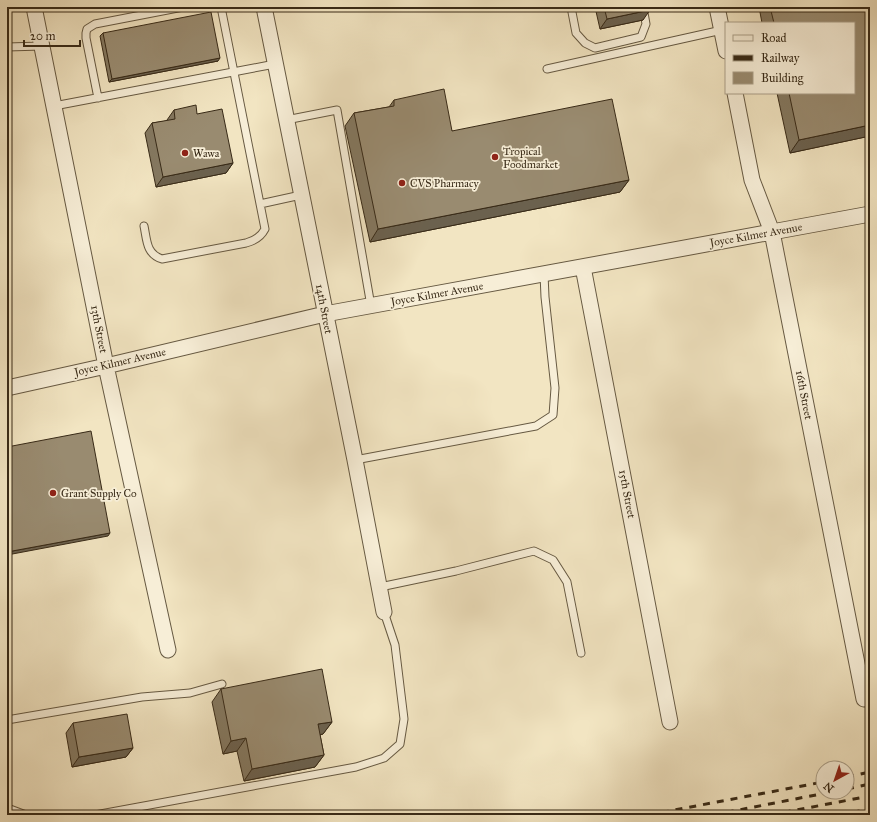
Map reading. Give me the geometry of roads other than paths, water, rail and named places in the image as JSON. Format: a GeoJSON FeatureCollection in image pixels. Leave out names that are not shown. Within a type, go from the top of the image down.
{"type":"FeatureCollection","features":[{"type":"Feature","properties":{"kind":"street","name":"13th Street"},"geometry":{"type":"LineString","coordinates":[[34,7],[106,366],[168,650]]}},
{"type":"Feature","properties":{"kind":"street","name":"14th Street"},"geometry":{"type":"LineString","coordinates":[[264,7],[384,612]]}},
{"type":"Feature","properties":{"kind":"street"},"geometry":{"type":"LineString","coordinates":[[717,7],[725,46]]}},
{"type":"Feature","properties":{"kind":"street","name":"16th Street"},"geometry":{"type":"LineString","coordinates":[[734,94],[752,180],[772,232],[864,699]]}},
{"type":"Feature","properties":{"kind":"street","name":"Joyce Kilmer Avenue"},"geometry":{"type":"LineString","coordinates":[[7,388],[325,314],[870,214]]}},
{"type":"Feature","properties":{"kind":"street","name":"15th Street"},"geometry":{"type":"LineString","coordinates":[[583,267],[670,722]]}},
{"type":"Feature","properties":{"kind":"lane"},"geometry":{"type":"LineString","coordinates":[[98,98],[86,38],[87,29],[95,24],[183,7]]}},
{"type":"Feature","properties":{"kind":"lane"},"geometry":{"type":"LineString","coordinates":[[144,226],[147,244],[151,252],[157,258],[162,259],[246,244],[260,237],[265,229],[221,7]]}},
{"type":"Feature","properties":{"kind":"lane"},"geometry":{"type":"LineString","coordinates":[[571,7],[576,33],[585,43],[595,48],[641,37],[646,24],[643,7]]}},
{"type":"Feature","properties":{"kind":"lane"},"geometry":{"type":"LineString","coordinates":[[547,69],[722,30]]}},
{"type":"Feature","properties":{"kind":"lane"},"geometry":{"type":"LineString","coordinates":[[7,47],[42,46]]}},
{"type":"Feature","properties":{"kind":"lane"},"geometry":{"type":"LineString","coordinates":[[54,106],[275,64]]}},
{"type":"Feature","properties":{"kind":"lane"},"geometry":{"type":"LineString","coordinates":[[286,120],[337,110],[371,306]]}},
{"type":"Feature","properties":{"kind":"lane"},"geometry":{"type":"LineString","coordinates":[[260,204],[301,195]]}},
{"type":"Feature","properties":{"kind":"lane"},"geometry":{"type":"LineString","coordinates":[[355,460],[536,426],[553,415],[555,388],[545,297],[544,274]]}},
{"type":"Feature","properties":{"kind":"lane"},"geometry":{"type":"LineString","coordinates":[[380,587],[456,571],[534,551],[553,560],[567,582],[581,653]]}},
{"type":"Feature","properties":{"kind":"lane"},"geometry":{"type":"LineString","coordinates":[[95,815],[348,768],[384,758],[400,744],[404,719],[395,645],[384,612]]}},
{"type":"Feature","properties":{"kind":"lane"},"geometry":{"type":"LineString","coordinates":[[7,720],[142,697],[190,693],[222,684]]}},
{"type":"Feature","properties":{"kind":"lane"},"geometry":{"type":"LineString","coordinates":[[7,808],[26,815]]}},
{"type":"Feature","properties":{"kind":"railway"},"geometry":{"type":"LineString","coordinates":[[855,775],[870,772]]}},
{"type":"Feature","properties":{"kind":"railway"},"geometry":{"type":"LineString","coordinates":[[648,815],[815,784]]}},
{"type":"Feature","properties":{"kind":"railway"},"geometry":{"type":"LineString","coordinates":[[855,787],[870,784]]}},
{"type":"Feature","properties":{"kind":"railway"},"geometry":{"type":"LineString","coordinates":[[713,815],[815,795]]}},
{"type":"Feature","properties":{"kind":"railway"},"geometry":{"type":"LineString","coordinates":[[770,815],[870,796]]}},
{"type":"Feature","properties":{"kind":"railway"},"geometry":{"type":"LineString","coordinates":[[839,815],[870,809]]}},
{"type":"Feature","properties":{"kind":"place","name":"Wawa"},"geometry":{"type":"Point","coordinates":[185,153]}},
{"type":"Feature","properties":{"kind":"place","name":"Tropical Foodmarket"},"geometry":{"type":"Point","coordinates":[495,157]}},
{"type":"Feature","properties":{"kind":"place","name":"CVS Pharmacy"},"geometry":{"type":"Point","coordinates":[402,183]}},
{"type":"Feature","properties":{"kind":"place","name":"Grant Supply Co"},"geometry":{"type":"Point","coordinates":[53,493]}}]}
